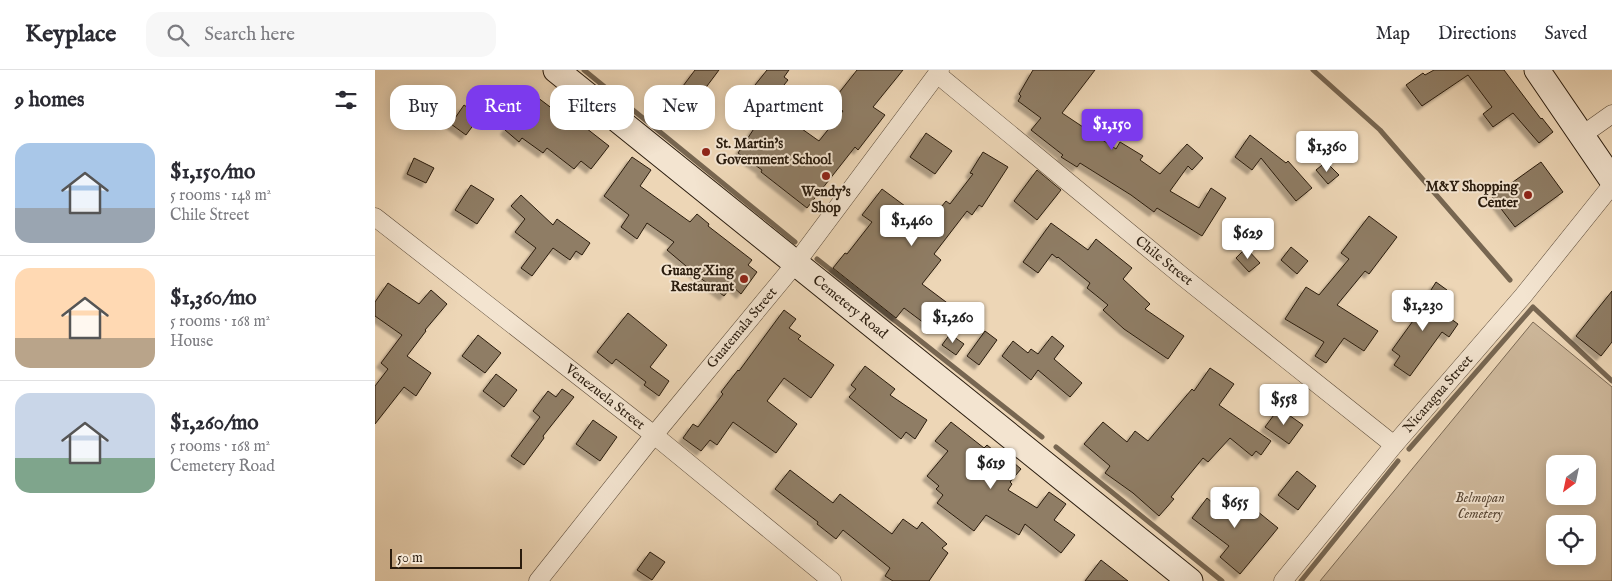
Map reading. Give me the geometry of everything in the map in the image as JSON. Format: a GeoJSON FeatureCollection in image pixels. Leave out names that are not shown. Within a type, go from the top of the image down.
{"type":"FeatureCollection","features":[{"type":"Feature","properties":{"kind":"street","name":"Cemetery Road"},"geometry":{"type":"LineString","coordinates":[[557,70],[1190,581]]}},
{"type":"Feature","properties":{"kind":"street"},"geometry":{"type":"LineString","coordinates":[[1537,70],[1612,180]]}},
{"type":"Feature","properties":{"kind":"street","name":"Guatemala Street"},"geometry":{"type":"LineString","coordinates":[[538,581],[654,435],[796,263],[939,72]]}},
{"type":"Feature","properties":{"kind":"street","name":"Chile Street"},"geometry":{"type":"LineString","coordinates":[[939,72],[1181,276],[1394,445]]}},
{"type":"Feature","properties":{"kind":"street"},"geometry":{"type":"LineString","coordinates":[[1581,136],[1612,114]]}},
{"type":"Feature","properties":{"kind":"street","name":"Nicaragua Street"},"geometry":{"type":"LineString","coordinates":[[1283,581],[1394,445],[1511,310],[1612,185]]}},
{"type":"Feature","properties":{"kind":"street","name":"Venezuela Street"},"geometry":{"type":"LineString","coordinates":[[375,217],[654,435],[832,581]]}},
{"type":"Feature","properties":{"kind":"green space","name":"Belmopan Cemetery"},"geometry":{"type":"Polygon","coordinates":[[[1533,322],[1612,387],[1612,581],[1320,581],[1533,322]]]}},
{"type":"Feature","properties":{"kind":"building"},"geometry":{"type":"Polygon","coordinates":[[[695,70],[719,70],[708,85],[684,85],[695,70]]]}},
{"type":"Feature","properties":{"kind":"building"},"geometry":{"type":"Polygon","coordinates":[[[767,70],[789,70],[784,77],[788,80],[784,85],[755,85],[767,70]]]}},
{"type":"Feature","properties":{"kind":"building"},"geometry":{"type":"Polygon","coordinates":[[[857,70],[903,70],[873,107],[885,115],[858,150],[855,147],[807,208],[761,172],[762,170],[738,153],[753,130],[803,130],[819,141],[828,130],[842,130],[842,89],[857,70]]]}},
{"type":"Feature","properties":{"kind":"building"},"geometry":{"type":"Polygon","coordinates":[[[1033,70],[1095,70],[1062,113],[1116,149],[1120,142],[1143,156],[1140,160],[1160,174],[1187,144],[1203,158],[1192,170],[1188,166],[1170,191],[1199,208],[1211,188],[1226,198],[1202,236],[1157,208],[1154,212],[1080,163],[1077,167],[1061,157],[1063,155],[1031,130],[1041,118],[1018,101],[1021,96],[1019,94],[1033,70]]]}},
{"type":"Feature","properties":{"kind":"building"},"geometry":{"type":"Polygon","coordinates":[[[1434,70],[1504,70],[1553,132],[1539,143],[1513,113],[1493,127],[1483,114],[1492,107],[1468,75],[1422,106],[1406,85],[1423,73],[1425,75],[1434,70]]]}},
{"type":"Feature","properties":{"kind":"building"},"geometry":{"type":"Polygon","coordinates":[[[540,99],[550,107],[550,130],[589,130],[609,146],[591,169],[581,161],[574,169],[547,148],[543,153],[522,138],[519,142],[505,130],[540,130],[540,99]]]}},
{"type":"Feature","properties":{"kind":"building"},"geometry":{"type":"Polygon","coordinates":[[[464,105],[466,106],[466,130],[470,130],[466,135],[456,128],[456,117],[464,105]]]}},
{"type":"Feature","properties":{"kind":"building"},"geometry":{"type":"Polygon","coordinates":[[[926,133],[952,151],[935,174],[910,157],[926,133]]]}},
{"type":"Feature","properties":{"kind":"building"},"geometry":{"type":"Polygon","coordinates":[[[1250,135],[1286,163],[1288,161],[1312,188],[1296,201],[1261,158],[1252,170],[1235,157],[1250,135]]]}},
{"type":"Feature","properties":{"kind":"building"},"geometry":{"type":"Polygon","coordinates":[[[983,152],[1008,167],[982,207],[979,205],[972,215],[967,211],[934,254],[941,260],[922,284],[950,305],[932,329],[904,308],[896,318],[833,268],[845,253],[847,254],[872,222],[862,215],[882,189],[928,223],[946,201],[950,204],[973,174],[970,173],[983,152]]]}},
{"type":"Feature","properties":{"kind":"building"},"geometry":{"type":"Polygon","coordinates":[[[632,157],[651,170],[640,186],[690,222],[697,214],[709,224],[708,226],[752,260],[748,265],[757,272],[741,294],[732,286],[724,296],[667,250],[674,242],[647,223],[637,239],[621,227],[629,215],[604,196],[632,157]]]}},
{"type":"Feature","properties":{"kind":"building"},"geometry":{"type":"Polygon","coordinates":[[[414,158],[434,168],[426,183],[407,174],[414,158]]]}},
{"type":"Feature","properties":{"kind":"building"},"geometry":{"type":"Polygon","coordinates":[[[1326,162],[1339,175],[1328,184],[1316,170],[1326,162]]]}},
{"type":"Feature","properties":{"kind":"building","name":"M&Y Shopping Center"},"geometry":{"type":"Polygon","coordinates":[[[1541,162],[1563,192],[1515,227],[1492,197],[1541,162]]]}},
{"type":"Feature","properties":{"kind":"building"},"geometry":{"type":"Polygon","coordinates":[[[1037,170],[1061,190],[1037,220],[1014,201],[1037,170]]]}},
{"type":"Feature","properties":{"kind":"building"},"geometry":{"type":"Polygon","coordinates":[[[471,185],[494,199],[477,224],[455,210],[471,185]]]}},
{"type":"Feature","properties":{"kind":"building"},"geometry":{"type":"Polygon","coordinates":[[[521,195],[553,225],[557,219],[590,243],[582,255],[576,251],[570,260],[553,248],[532,276],[521,268],[536,248],[515,232],[525,219],[511,206],[521,195]]]}},
{"type":"Feature","properties":{"kind":"building"},"geometry":{"type":"Polygon","coordinates":[[[1369,216],[1397,237],[1369,274],[1365,271],[1337,305],[1378,331],[1364,351],[1344,338],[1326,363],[1315,356],[1324,342],[1285,319],[1306,287],[1319,295],[1349,259],[1341,253],[1369,216]]]}},
{"type":"Feature","properties":{"kind":"building"},"geometry":{"type":"Polygon","coordinates":[[[1051,223],[1088,250],[1096,239],[1132,268],[1123,279],[1150,304],[1145,309],[1184,336],[1168,359],[1124,329],[1103,310],[1108,305],[1087,288],[1090,283],[1058,257],[1052,254],[1038,273],[1023,262],[1051,223]]]}},
{"type":"Feature","properties":{"kind":"building"},"geometry":{"type":"Polygon","coordinates":[[[1291,247],[1308,261],[1297,274],[1281,260],[1291,247]]]}},
{"type":"Feature","properties":{"kind":"building"},"geometry":{"type":"Polygon","coordinates":[[[1246,248],[1260,263],[1249,272],[1236,258],[1246,248]]]}},
{"type":"Feature","properties":{"kind":"building"},"geometry":{"type":"Polygon","coordinates":[[[1436,282],[1447,290],[1436,308],[1458,324],[1449,337],[1442,332],[1410,376],[1394,365],[1400,356],[1392,350],[1423,307],[1421,306],[1436,282]]]}},
{"type":"Feature","properties":{"kind":"building"},"geometry":{"type":"Polygon","coordinates":[[[388,283],[419,304],[431,290],[447,304],[425,330],[407,356],[431,373],[416,396],[404,387],[375,424],[375,386],[388,369],[381,363],[402,335],[375,316],[375,302],[388,283]]]}},
{"type":"Feature","properties":{"kind":"building"},"geometry":{"type":"Polygon","coordinates":[[[1612,291],[1612,342],[1601,356],[1576,336],[1612,291]]]}},
{"type":"Feature","properties":{"kind":"building"},"geometry":{"type":"Polygon","coordinates":[[[784,310],[796,319],[789,328],[801,336],[798,339],[834,365],[811,398],[784,378],[767,401],[797,424],[776,453],[733,422],[717,445],[710,440],[701,451],[683,438],[693,424],[698,427],[723,394],[721,392],[784,310]]]}},
{"type":"Feature","properties":{"kind":"building"},"geometry":{"type":"Polygon","coordinates":[[[628,313],[667,345],[650,367],[669,381],[659,396],[644,385],[646,382],[616,359],[612,364],[597,352],[628,313]]]}},
{"type":"Feature","properties":{"kind":"building"},"geometry":{"type":"Polygon","coordinates":[[[985,331],[997,340],[979,365],[967,356],[985,331]]]}},
{"type":"Feature","properties":{"kind":"building"},"geometry":{"type":"Polygon","coordinates":[[[950,334],[964,344],[956,355],[942,345],[950,334]]]}},
{"type":"Feature","properties":{"kind":"building"},"geometry":{"type":"Polygon","coordinates":[[[478,335],[501,353],[485,373],[462,356],[478,335]]]}},
{"type":"Feature","properties":{"kind":"building"},"geometry":{"type":"Polygon","coordinates":[[[1052,336],[1064,346],[1054,359],[1082,383],[1070,397],[1038,370],[1031,380],[1002,356],[1013,341],[1028,353],[1031,349],[1038,354],[1052,336]]]}},
{"type":"Feature","properties":{"kind":"building"},"geometry":{"type":"Polygon","coordinates":[[[865,366],[895,389],[890,395],[927,420],[915,439],[906,432],[901,439],[849,397],[856,389],[851,385],[865,366]]]}},
{"type":"Feature","properties":{"kind":"building"},"geometry":{"type":"Polygon","coordinates":[[[1210,368],[1234,384],[1219,405],[1271,441],[1261,455],[1256,451],[1252,456],[1230,438],[1208,462],[1203,458],[1171,497],[1174,499],[1159,516],[1133,493],[1105,473],[1110,466],[1084,444],[1103,422],[1127,442],[1135,431],[1148,441],[1192,389],[1194,391],[1210,368]]]}},
{"type":"Feature","properties":{"kind":"building"},"geometry":{"type":"Polygon","coordinates":[[[496,374],[517,390],[504,407],[483,391],[496,374]]]}},
{"type":"Feature","properties":{"kind":"building"},"geometry":{"type":"Polygon","coordinates":[[[562,389],[574,397],[543,436],[544,438],[524,465],[511,456],[540,417],[533,411],[548,391],[556,397],[562,389]]]}},
{"type":"Feature","properties":{"kind":"building"},"geometry":{"type":"Polygon","coordinates":[[[1279,408],[1303,425],[1289,444],[1265,427],[1279,408]]]}},
{"type":"Feature","properties":{"kind":"building"},"geometry":{"type":"Polygon","coordinates":[[[593,420],[617,437],[600,461],[576,444],[593,420]]]}},
{"type":"Feature","properties":{"kind":"building"},"geometry":{"type":"Polygon","coordinates":[[[951,422],[984,448],[987,445],[1004,459],[1006,456],[1021,469],[1010,482],[1012,484],[1008,490],[1037,508],[1049,492],[1066,504],[1054,520],[1075,535],[1061,553],[1025,524],[1019,535],[986,515],[974,531],[937,503],[943,495],[936,489],[939,486],[927,476],[948,451],[935,441],[951,422]]]}},
{"type":"Feature","properties":{"kind":"building"},"geometry":{"type":"Polygon","coordinates":[[[790,470],[833,503],[840,494],[892,534],[903,519],[917,529],[922,522],[947,544],[942,548],[948,553],[929,581],[893,581],[885,576],[890,568],[843,530],[836,539],[817,524],[818,522],[775,489],[790,470]]]}},
{"type":"Feature","properties":{"kind":"building"},"geometry":{"type":"Polygon","coordinates":[[[1297,471],[1316,486],[1298,510],[1278,495],[1297,471]]]}},
{"type":"Feature","properties":{"kind":"building"},"geometry":{"type":"Polygon","coordinates":[[[1221,491],[1255,514],[1257,511],[1278,528],[1240,574],[1220,557],[1229,546],[1192,518],[1207,498],[1213,503],[1221,491]]]}},
{"type":"Feature","properties":{"kind":"building"},"geometry":{"type":"Polygon","coordinates":[[[650,552],[665,562],[652,580],[637,570],[650,552]]]}},
{"type":"Feature","properties":{"kind":"building"},"geometry":{"type":"Polygon","coordinates":[[[1101,560],[1128,581],[1085,581],[1101,560]]]}},
{"type":"Feature","properties":{"kind":"waterway"},"geometry":{"type":"LineString","coordinates":[[584,70],[795,242]]}},
{"type":"Feature","properties":{"kind":"waterway"},"geometry":{"type":"LineString","coordinates":[[1313,70],[1380,130],[1510,280]]}},
{"type":"Feature","properties":{"kind":"waterway"},"geometry":{"type":"LineString","coordinates":[[817,259],[1042,437]]}},
{"type":"Feature","properties":{"kind":"waterway"},"geometry":{"type":"LineString","coordinates":[[1409,449],[1533,307],[1612,381]]}},
{"type":"Feature","properties":{"kind":"waterway"},"geometry":{"type":"LineString","coordinates":[[1056,447],[1222,581]]}},
{"type":"Feature","properties":{"kind":"waterway"},"geometry":{"type":"LineString","coordinates":[[1301,581],[1398,461]]}},
{"type":"Feature","properties":{"kind":"place","name":"St. Martin's Government School"},"geometry":{"type":"Point","coordinates":[706,152]}},
{"type":"Feature","properties":{"kind":"place","name":"Wendy's Shop"},"geometry":{"type":"Point","coordinates":[826,176]}},
{"type":"Feature","properties":{"kind":"place","name":"M&Y Shopping Center"},"geometry":{"type":"Point","coordinates":[1528,195]}},
{"type":"Feature","properties":{"kind":"place","name":"Guang Xing Restaurant"},"geometry":{"type":"Point","coordinates":[744,279]}}]}
